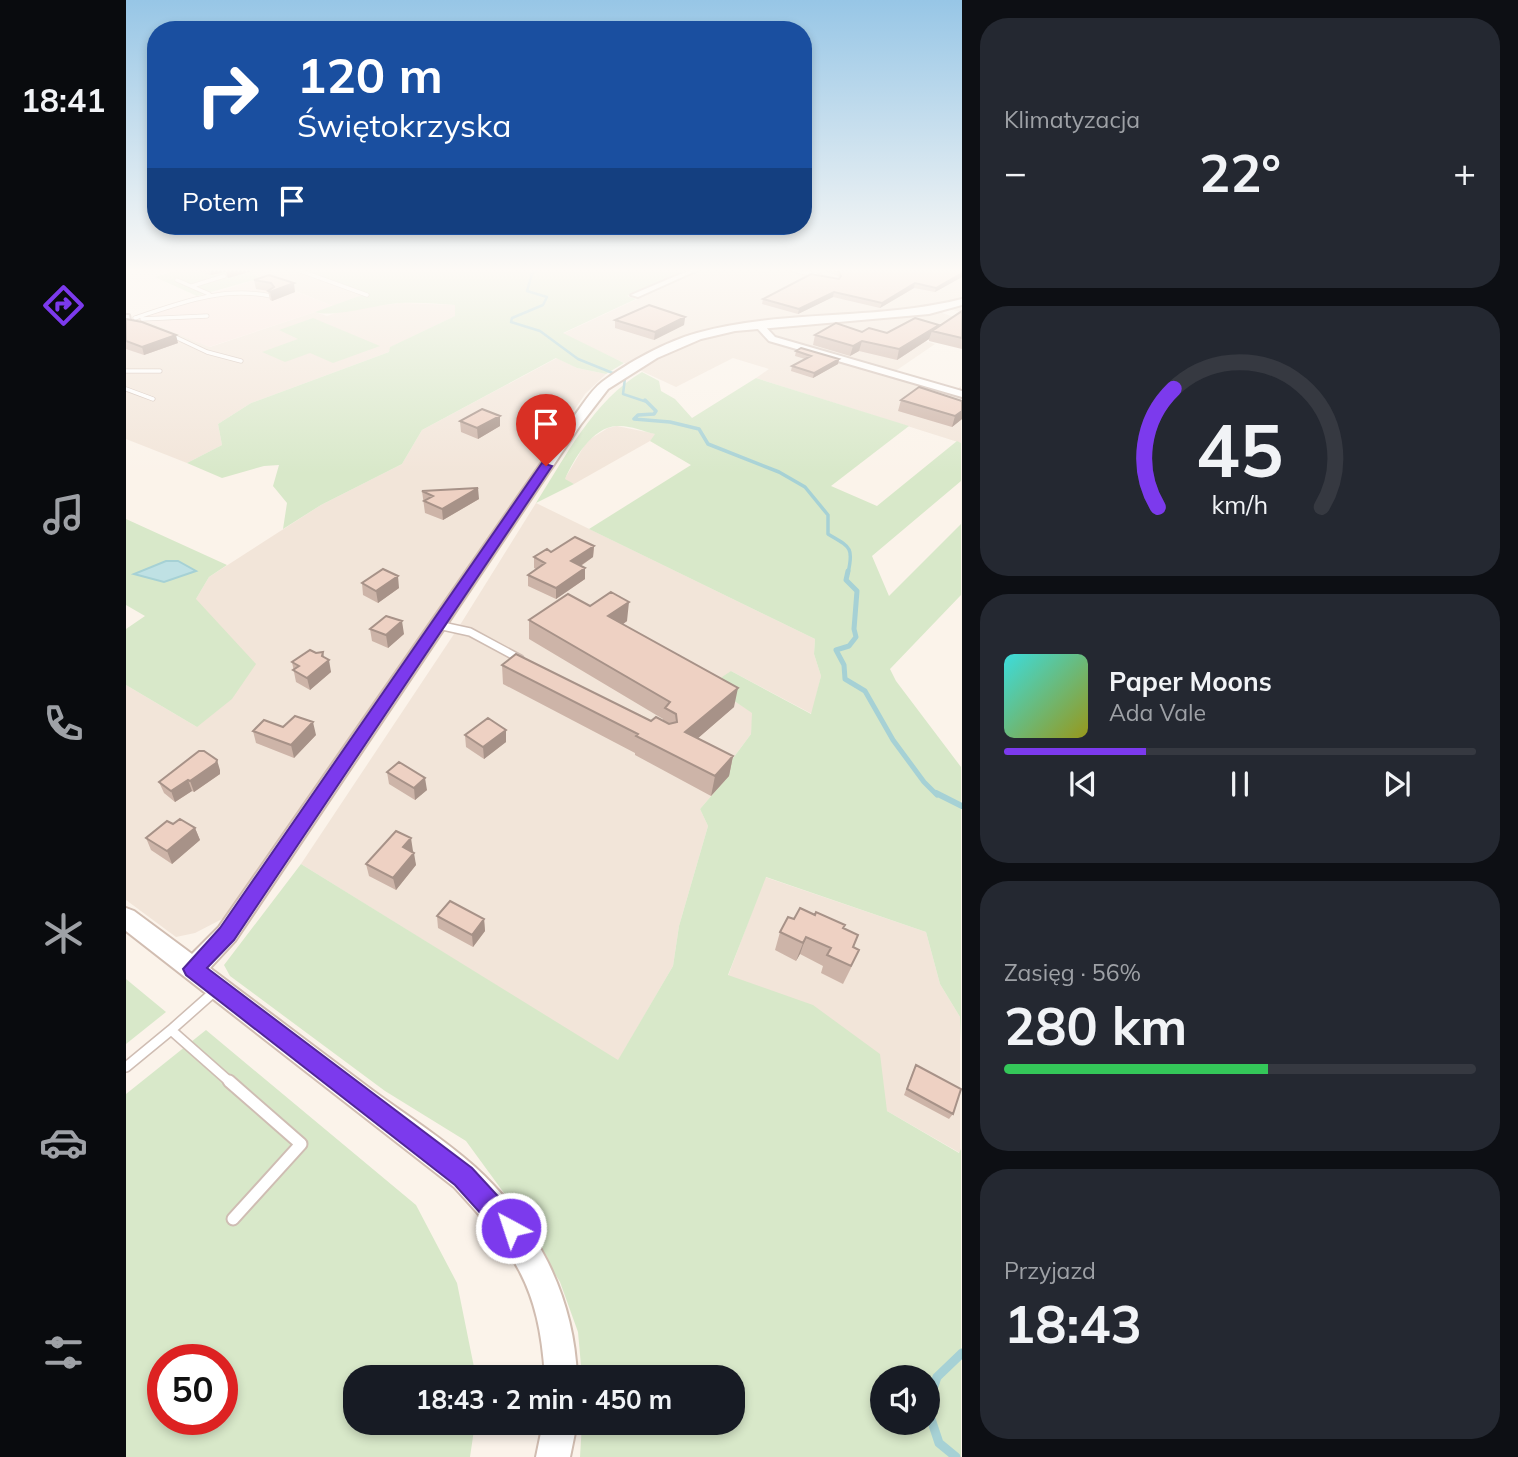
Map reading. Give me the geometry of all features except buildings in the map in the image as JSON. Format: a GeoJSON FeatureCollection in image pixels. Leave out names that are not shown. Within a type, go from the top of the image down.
{"type":"FeatureCollection","features":[{"type":"Feature","properties":{"kind":"street"},"geometry":{"type":"LineString","coordinates":[[193,969],[227,934],[599,392],[621,375],[683,341],[694,338]]}},
{"type":"Feature","properties":{"kind":"street"},"geometry":{"type":"LineString","coordinates":[[771,338],[961,394]]}},
{"type":"Feature","properties":{"kind":"street"},"geometry":{"type":"LineString","coordinates":[[126,918],[464,1177],[498,1212],[524,1246],[555,1312],[560,1365]]}},
{"type":"Feature","properties":{"kind":"street"},"geometry":{"type":"LineString","coordinates":[[553,1457],[558,1435]]}},
{"type":"Feature","properties":{"kind":"lane"},"geometry":{"type":"LineString","coordinates":[[176,338],[207,352],[241,361]]}},
{"type":"Feature","properties":{"kind":"lane"},"geometry":{"type":"LineString","coordinates":[[126,371],[160,370]]}},
{"type":"Feature","properties":{"kind":"lane"},"geometry":{"type":"LineString","coordinates":[[126,389],[153,399]]}},
{"type":"Feature","properties":{"kind":"lane"},"geometry":{"type":"LineString","coordinates":[[437,625],[470,632],[528,663]]}},
{"type":"Feature","properties":{"kind":"lane"},"geometry":{"type":"LineString","coordinates":[[126,1067],[219,988]]}},
{"type":"Feature","properties":{"kind":"lane"},"geometry":{"type":"LineString","coordinates":[[171,1030],[301,1144],[233,1219]]}},
{"type":"Feature","properties":{"kind":"shaded area"},"geometry":{"type":"Polygon","coordinates":[[[126,338],[188,338],[210,347],[237,338],[410,338],[391,347],[389,352],[251,403],[218,424],[222,445],[187,463],[126,439],[126,338]]]}},
{"type":"Feature","properties":{"kind":"shaded area"},"geometry":{"type":"Polygon","coordinates":[[[188,338],[236,338],[209,347],[188,338]]]}},
{"type":"Feature","properties":{"kind":"shaded area"},"geometry":{"type":"Polygon","coordinates":[[[571,338],[925,338],[922,340],[935,344],[894,372],[956,390],[961,386],[961,443],[756,378],[769,369],[733,358],[676,387],[571,338]]]}},
{"type":"Feature","properties":{"kind":"shaded area"},"geometry":{"type":"Polygon","coordinates":[[[557,358],[577,368],[606,374],[585,394],[513,503],[226,917],[195,933],[176,937],[126,900],[126,685],[197,727],[196,599],[209,577],[321,505],[402,464],[422,430],[557,358]]]}},
{"type":"Feature","properties":{"kind":"shaded area"},"geometry":{"type":"Polygon","coordinates":[[[617,426],[656,434],[650,441],[574,484],[564,480],[587,441],[608,428],[617,426]]]}},
{"type":"Feature","properties":{"kind":"shaded area"},"geometry":{"type":"Polygon","coordinates":[[[536,503],[815,639],[814,654],[821,676],[812,714],[731,671],[724,694],[753,713],[751,734],[728,765],[724,781],[700,809],[708,826],[679,926],[673,966],[618,1061],[301,864],[460,625],[536,503]]]}},
{"type":"Feature","properties":{"kind":"shaded area"},"geometry":{"type":"Polygon","coordinates":[[[765,877],[926,932],[940,984],[960,1017],[960,1153],[887,1111],[728,976],[765,877]]]}},
{"type":"Feature","properties":{"kind":"green space"},"geometry":{"type":"Polygon","coordinates":[[[296,338],[361,338],[380,346],[333,363],[310,353],[285,362],[262,352],[298,339],[296,338]]]}},
{"type":"Feature","properties":{"kind":"green space"},"geometry":{"type":"Polygon","coordinates":[[[409,338],[573,338],[624,363],[606,374],[577,368],[556,358],[422,430],[402,464],[321,505],[283,529],[287,503],[273,486],[279,465],[264,466],[222,478],[187,463],[222,445],[218,424],[251,403],[389,352],[390,347],[409,338]]]}},
{"type":"Feature","properties":{"kind":"green space"},"geometry":{"type":"Polygon","coordinates":[[[642,372],[659,381],[661,391],[675,399],[692,418],[756,378],[909,426],[831,486],[877,506],[957,441],[961,443],[961,481],[872,556],[889,596],[961,524],[961,595],[890,669],[896,681],[961,767],[961,1040],[960,1017],[940,984],[926,932],[766,877],[728,975],[813,1005],[880,1054],[887,1111],[959,1153],[961,1149],[961,1457],[580,1457],[581,1435],[745,1435],[745,1365],[581,1365],[578,1332],[560,1282],[504,1193],[466,1141],[385,1091],[230,976],[224,965],[301,864],[618,1060],[673,966],[679,926],[708,826],[700,809],[724,781],[728,765],[751,734],[752,713],[724,694],[722,677],[731,671],[811,714],[821,676],[814,654],[815,639],[589,529],[691,465],[650,441],[655,434],[622,426],[600,432],[585,445],[565,479],[574,484],[536,503],[582,431],[609,398],[642,372]]]}},
{"type":"Feature","properties":{"kind":"green space"},"geometry":{"type":"Polygon","coordinates":[[[126,519],[227,565],[209,577],[196,599],[256,664],[232,699],[197,727],[126,685],[126,629],[145,616],[126,605],[126,519]]]}},
{"type":"Feature","properties":{"kind":"green space"},"geometry":{"type":"Polygon","coordinates":[[[126,979],[166,1012],[126,1044],[126,979]]]}},
{"type":"Feature","properties":{"kind":"green space"},"geometry":{"type":"Polygon","coordinates":[[[206,1030],[416,1205],[457,1283],[474,1365],[343,1365],[343,1435],[473,1435],[470,1457],[126,1457],[126,1094],[206,1030]]]}},
{"type":"Feature","properties":{"kind":"water"},"geometry":{"type":"Polygon","coordinates":[[[166,561],[178,561],[196,571],[164,582],[134,574],[166,561]]]}},
{"type":"Feature","properties":{"kind":"waterway"},"geometry":{"type":"LineString","coordinates":[[549,338],[578,359],[625,378],[623,394],[647,402]]}},
{"type":"Feature","properties":{"kind":"waterway"},"geometry":{"type":"LineString","coordinates":[[647,402],[656,411],[654,414],[638,415],[634,419],[670,422],[699,429],[708,444],[779,472],[805,487],[828,515],[828,534],[846,545],[850,553],[848,573]]}},
{"type":"Feature","properties":{"kind":"waterway"},"geometry":{"type":"LineString","coordinates":[[848,571],[846,580],[857,591],[854,629],[856,637],[849,646],[836,650],[844,665],[845,679],[865,691],[893,740],[937,795]]}},
{"type":"Feature","properties":{"kind":"waterway"},"geometry":{"type":"LineString","coordinates":[[936,793],[962,806]]}},
{"type":"Feature","properties":{"kind":"waterway"},"geometry":{"type":"LineString","coordinates":[[940,1374],[962,1353]]}},
{"type":"Feature","properties":{"kind":"waterway"},"geometry":{"type":"LineString","coordinates":[[936,1435],[939,1443],[956,1457]]}},
{"type":"Feature","properties":{"kind":"route"},"geometry":{"type":"LineString","coordinates":[[511,1228],[464,1177],[193,969],[227,934],[546,466]]}}]}
